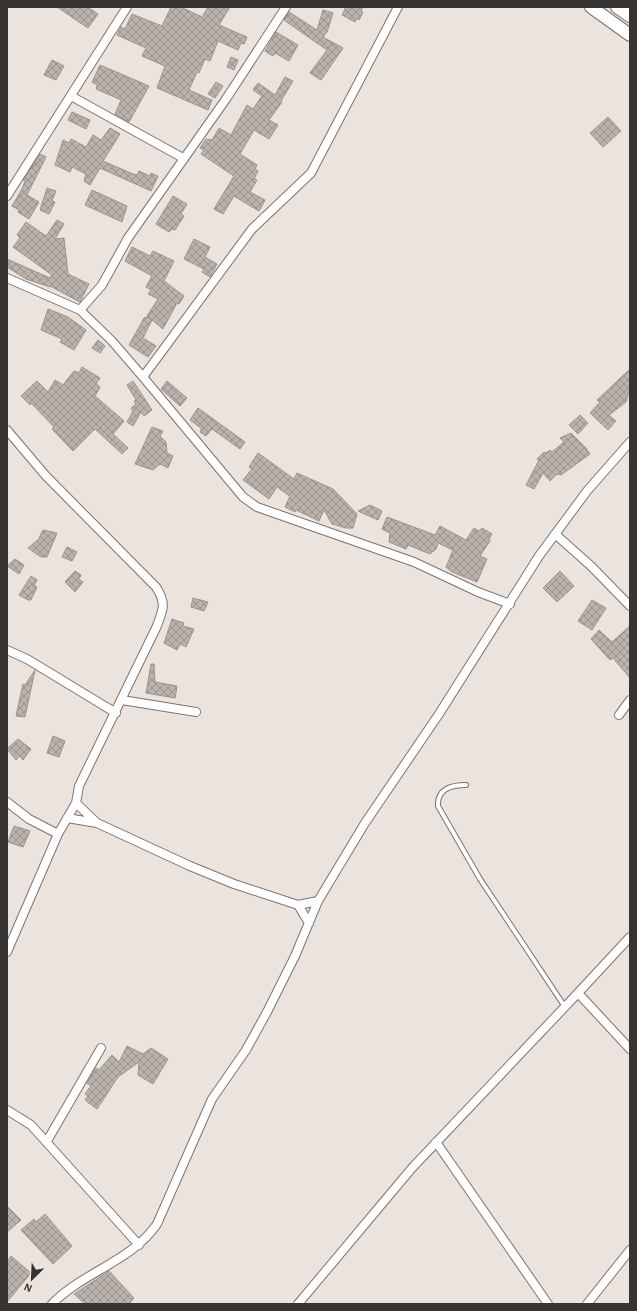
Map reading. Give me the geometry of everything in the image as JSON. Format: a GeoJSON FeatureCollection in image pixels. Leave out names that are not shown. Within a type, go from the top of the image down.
{"type":"FeatureCollection","features":[{"type":"Feature","properties":{"kind":"street"},"geometry":{"type":"LineString","coordinates":[[7,196],[127,7]]}},
{"type":"Feature","properties":{"kind":"street"},"geometry":{"type":"LineString","coordinates":[[80,310],[102,285],[128,238],[226,99],[286,7]]}},
{"type":"Feature","properties":{"kind":"street"},"geometry":{"type":"LineString","coordinates":[[143,377],[252,229],[310,173],[398,7]]}},
{"type":"Feature","properties":{"kind":"street"},"geometry":{"type":"LineString","coordinates":[[591,7],[630,35]]}},
{"type":"Feature","properties":{"kind":"street"},"geometry":{"type":"LineString","coordinates":[[617,7],[630,16]]}},
{"type":"Feature","properties":{"kind":"street"},"geometry":{"type":"LineString","coordinates":[[71,96],[183,158]]}},
{"type":"Feature","properties":{"kind":"street"},"geometry":{"type":"LineString","coordinates":[[7,278],[80,310],[112,342],[143,377],[243,497],[256,507],[414,562],[478,592],[510,604]]}},
{"type":"Feature","properties":{"kind":"street"},"geometry":{"type":"LineString","coordinates":[[7,430],[46,476],[145,575],[162,596],[164,603],[162,612],[116,713],[79,786],[76,802],[58,834],[7,952]]}},
{"type":"Feature","properties":{"kind":"street"},"geometry":{"type":"LineString","coordinates":[[52,1304],[73,1286],[139,1245],[149,1236],[157,1224],[212,1099],[246,1050],[295,956],[318,901],[365,823],[439,714],[555,534],[609,464],[630,442]]}},
{"type":"Feature","properties":{"kind":"street"},"geometry":{"type":"LineString","coordinates":[[555,534],[591,566],[630,606]]}},
{"type":"Feature","properties":{"kind":"street"},"geometry":{"type":"LineString","coordinates":[[7,650],[27,659],[116,713]]}},
{"type":"Feature","properties":{"kind":"street"},"geometry":{"type":"LineString","coordinates":[[122,700],[196,712]]}},
{"type":"Feature","properties":{"kind":"street"},"geometry":{"type":"LineString","coordinates":[[619,715],[630,700]]}},
{"type":"Feature","properties":{"kind":"street"},"geometry":{"type":"LineString","coordinates":[[7,802],[29,819],[58,834]]}},
{"type":"Feature","properties":{"kind":"street"},"geometry":{"type":"LineString","coordinates":[[76,802],[97,823]]}},
{"type":"Feature","properties":{"kind":"street"},"geometry":{"type":"LineString","coordinates":[[67,818],[97,823],[190,866],[234,884],[298,905],[318,901]]}},
{"type":"Feature","properties":{"kind":"street"},"geometry":{"type":"LineString","coordinates":[[298,905],[308,922]]}},
{"type":"Feature","properties":{"kind":"street"},"geometry":{"type":"LineString","coordinates":[[298,1304],[412,1168],[630,937]]}},
{"type":"Feature","properties":{"kind":"street"},"geometry":{"type":"LineString","coordinates":[[578,993],[630,1049]]}},
{"type":"Feature","properties":{"kind":"street"},"geometry":{"type":"LineString","coordinates":[[47,1141],[101,1048]]}},
{"type":"Feature","properties":{"kind":"street"},"geometry":{"type":"LineString","coordinates":[[7,1110],[32,1125],[139,1245]]}},
{"type":"Feature","properties":{"kind":"street"},"geometry":{"type":"LineString","coordinates":[[436,1142],[518,1264],[548,1304]]}},
{"type":"Feature","properties":{"kind":"street"},"geometry":{"type":"LineString","coordinates":[[587,1304],[630,1250]]}},
{"type":"Feature","properties":{"kind":"lane"},"geometry":{"type":"LineString","coordinates":[[466,785],[454,785],[445,789],[438,800],[438,806],[480,879],[565,1007]]}},
{"type":"Feature","properties":{"kind":"building"},"geometry":{"type":"Polygon","coordinates":[[[57,7],[88,7],[98,14],[88,28],[57,7]]]}},
{"type":"Feature","properties":{"kind":"building"},"geometry":{"type":"Polygon","coordinates":[[[171,7],[181,7],[202,17],[208,7],[230,7],[219,25],[247,37],[244,44],[241,43],[238,50],[218,41],[210,61],[205,59],[199,73],[197,72],[189,90],[212,100],[208,110],[157,88],[165,66],[142,56],[146,48],[117,35],[121,27],[125,29],[132,14],[162,26],[171,7]]]}},
{"type":"Feature","properties":{"kind":"building"},"geometry":{"type":"Polygon","coordinates":[[[346,7],[363,7],[361,11],[363,12],[359,20],[357,18],[355,22],[342,15],[346,7]]]}},
{"type":"Feature","properties":{"kind":"building"},"geometry":{"type":"Polygon","coordinates":[[[323,10],[333,13],[327,32],[323,37],[343,48],[321,80],[310,73],[327,50],[284,20],[289,12],[317,30],[323,10]]]}},
{"type":"Feature","properties":{"kind":"building"},"geometry":{"type":"Polygon","coordinates":[[[276,32],[298,45],[289,61],[275,53],[273,56],[265,51],[276,32]]]}},
{"type":"Feature","properties":{"kind":"building"},"geometry":{"type":"Polygon","coordinates":[[[231,57],[238,60],[234,70],[227,67],[231,57]]]}},
{"type":"Feature","properties":{"kind":"building"},"geometry":{"type":"Polygon","coordinates":[[[52,60],[64,66],[56,80],[44,75],[52,60]]]}},
{"type":"Feature","properties":{"kind":"building"},"geometry":{"type":"Polygon","coordinates":[[[100,65],[149,86],[129,122],[115,114],[121,100],[96,89],[97,85],[92,82],[100,65]]]}},
{"type":"Feature","properties":{"kind":"building"},"geometry":{"type":"Polygon","coordinates":[[[285,77],[293,81],[281,101],[282,102],[269,120],[278,125],[269,139],[254,130],[240,154],[257,165],[255,169],[258,171],[254,179],[257,180],[250,192],[265,200],[259,211],[234,196],[223,214],[214,209],[234,176],[201,154],[204,150],[200,148],[206,139],[212,140],[219,128],[231,135],[247,105],[253,109],[262,96],[253,90],[258,83],[275,95],[285,77]]]}},
{"type":"Feature","properties":{"kind":"building"},"geometry":{"type":"Polygon","coordinates":[[[216,82],[223,86],[215,98],[208,94],[216,82]]]}},
{"type":"Feature","properties":{"kind":"building"},"geometry":{"type":"Polygon","coordinates":[[[72,112],[90,120],[86,129],[68,120],[72,112]]]}},
{"type":"Feature","properties":{"kind":"building"},"geometry":{"type":"Polygon","coordinates":[[[608,117],[621,131],[603,147],[590,133],[608,117]]]}},
{"type":"Feature","properties":{"kind":"building"},"geometry":{"type":"Polygon","coordinates":[[[110,128],[120,134],[103,161],[133,174],[137,175],[139,171],[150,176],[151,173],[158,176],[151,191],[100,168],[90,185],[84,181],[86,174],[72,167],[70,172],[55,165],[63,140],[69,143],[71,139],[86,147],[93,135],[101,140],[110,128]]]}},
{"type":"Feature","properties":{"kind":"building"},"geometry":{"type":"Polygon","coordinates":[[[40,154],[46,157],[27,195],[39,202],[29,219],[12,206],[22,189],[25,181],[23,180],[40,154]]]}},
{"type":"Feature","properties":{"kind":"building"},"geometry":{"type":"Polygon","coordinates":[[[47,188],[56,191],[52,201],[55,202],[49,214],[40,210],[47,188]]]}},
{"type":"Feature","properties":{"kind":"building"},"geometry":{"type":"Polygon","coordinates":[[[92,190],[127,206],[122,222],[85,205],[92,190]]]}},
{"type":"Feature","properties":{"kind":"building"},"geometry":{"type":"Polygon","coordinates":[[[173,196],[187,204],[181,214],[184,216],[175,230],[172,229],[169,232],[156,224],[173,196]]]}},
{"type":"Feature","properties":{"kind":"building"},"geometry":{"type":"Polygon","coordinates":[[[57,220],[64,224],[55,239],[64,238],[68,274],[89,284],[80,302],[50,286],[26,279],[7,267],[7,259],[50,278],[52,275],[13,247],[20,238],[17,235],[26,222],[46,236],[57,220]]]}},
{"type":"Feature","properties":{"kind":"building"},"geometry":{"type":"Polygon","coordinates":[[[194,239],[210,247],[205,257],[217,264],[210,277],[202,272],[204,269],[184,259],[194,239]]]}},
{"type":"Feature","properties":{"kind":"building"},"geometry":{"type":"Polygon","coordinates":[[[132,247],[150,256],[153,251],[174,261],[164,281],[184,296],[179,304],[177,303],[163,329],[152,320],[143,338],[156,346],[148,357],[129,345],[144,318],[147,317],[151,319],[147,316],[158,299],[148,294],[151,290],[146,287],[152,276],[125,261],[132,247]]]}},
{"type":"Feature","properties":{"kind":"building"},"geometry":{"type":"Polygon","coordinates":[[[48,309],[68,317],[86,330],[74,350],[60,342],[62,339],[41,330],[48,309]]]}},
{"type":"Feature","properties":{"kind":"building"},"geometry":{"type":"Polygon","coordinates":[[[98,340],[105,346],[100,353],[92,348],[98,340]]]}},
{"type":"Feature","properties":{"kind":"building"},"geometry":{"type":"Polygon","coordinates":[[[82,367],[100,378],[96,384],[100,387],[95,396],[124,421],[113,434],[128,448],[122,454],[95,429],[73,451],[52,429],[54,427],[31,403],[30,405],[21,396],[37,381],[48,392],[55,380],[63,385],[74,371],[79,373],[82,367]]]}},
{"type":"Feature","properties":{"kind":"building"},"geometry":{"type":"Polygon","coordinates":[[[630,369],[630,388],[626,402],[609,415],[616,421],[608,430],[590,413],[600,402],[597,400],[630,369]]]}},
{"type":"Feature","properties":{"kind":"building"},"geometry":{"type":"Polygon","coordinates":[[[133,381],[152,410],[144,416],[141,412],[133,426],[127,422],[133,411],[131,408],[136,404],[134,401],[136,400],[127,385],[133,381]]]}},
{"type":"Feature","properties":{"kind":"building"},"geometry":{"type":"Polygon","coordinates":[[[167,381],[187,398],[180,406],[161,389],[167,381]]]}},
{"type":"Feature","properties":{"kind":"building"},"geometry":{"type":"Polygon","coordinates":[[[198,408],[245,442],[240,449],[212,429],[206,436],[200,432],[202,429],[190,420],[198,408]]]}},
{"type":"Feature","properties":{"kind":"building"},"geometry":{"type":"Polygon","coordinates":[[[580,415],[588,423],[578,434],[569,425],[580,415]]]}},
{"type":"Feature","properties":{"kind":"building"},"geometry":{"type":"Polygon","coordinates":[[[152,427],[163,431],[160,436],[166,442],[167,453],[173,456],[168,468],[160,464],[153,470],[135,464],[152,427]]]}},
{"type":"Feature","properties":{"kind":"building"},"geometry":{"type":"Polygon","coordinates":[[[571,433],[590,454],[561,475],[557,474],[550,481],[543,473],[534,489],[526,485],[539,460],[537,459],[544,452],[546,453],[550,450],[552,452],[564,442],[560,438],[571,433]]]}},
{"type":"Feature","properties":{"kind":"building"},"geometry":{"type":"Polygon","coordinates":[[[258,453],[294,479],[297,473],[333,489],[357,514],[353,528],[346,528],[332,524],[324,510],[319,521],[296,510],[295,512],[285,507],[290,496],[277,487],[269,499],[243,480],[252,469],[249,467],[258,453]]]}},
{"type":"Feature","properties":{"kind":"building"},"geometry":{"type":"Polygon","coordinates":[[[370,505],[382,511],[378,520],[358,511],[370,505]]]}},
{"type":"Feature","properties":{"kind":"building"},"geometry":{"type":"Polygon","coordinates":[[[387,517],[435,535],[440,526],[466,540],[474,528],[479,531],[482,528],[492,534],[489,539],[490,541],[480,556],[487,559],[477,582],[452,572],[446,567],[453,550],[438,543],[436,549],[430,554],[408,545],[406,549],[389,542],[390,533],[382,529],[387,517]]]}},
{"type":"Feature","properties":{"kind":"building"},"geometry":{"type":"Polygon","coordinates":[[[43,530],[57,533],[47,557],[41,557],[28,548],[40,538],[43,530]]]}},
{"type":"Feature","properties":{"kind":"building"},"geometry":{"type":"Polygon","coordinates":[[[67,547],[77,552],[72,561],[62,557],[67,547]]]}},
{"type":"Feature","properties":{"kind":"building"},"geometry":{"type":"Polygon","coordinates":[[[15,559],[24,565],[19,574],[7,566],[15,559]]]}},
{"type":"Feature","properties":{"kind":"building"},"geometry":{"type":"Polygon","coordinates":[[[75,571],[81,575],[79,579],[83,582],[75,592],[65,582],[75,571]]]}},
{"type":"Feature","properties":{"kind":"building"},"geometry":{"type":"Polygon","coordinates":[[[560,571],[574,586],[557,602],[543,588],[560,571]]]}},
{"type":"Feature","properties":{"kind":"building"},"geometry":{"type":"Polygon","coordinates":[[[31,576],[37,580],[34,586],[37,587],[31,600],[28,600],[19,595],[31,576]]]}},
{"type":"Feature","properties":{"kind":"building"},"geometry":{"type":"Polygon","coordinates":[[[193,598],[208,602],[204,611],[191,607],[193,598]]]}},
{"type":"Feature","properties":{"kind":"building"},"geometry":{"type":"Polygon","coordinates":[[[592,600],[606,608],[592,630],[578,621],[592,600]]]}},
{"type":"Feature","properties":{"kind":"building"},"geometry":{"type":"Polygon","coordinates":[[[172,619],[184,623],[183,626],[194,629],[186,647],[180,644],[177,650],[164,643],[172,619]]]}},
{"type":"Feature","properties":{"kind":"building"},"geometry":{"type":"Polygon","coordinates":[[[630,626],[630,678],[613,658],[610,660],[591,639],[599,630],[612,642],[630,626]]]}},
{"type":"Feature","properties":{"kind":"building"},"geometry":{"type":"Polygon","coordinates":[[[151,664],[154,664],[155,682],[177,686],[175,698],[146,693],[151,664]]]}},
{"type":"Feature","properties":{"kind":"building"},"geometry":{"type":"Polygon","coordinates":[[[35,670],[25,717],[16,716],[23,684],[25,685],[35,670]]]}},
{"type":"Feature","properties":{"kind":"building"},"geometry":{"type":"Polygon","coordinates":[[[53,736],[65,741],[59,757],[47,753],[53,736]]]}},
{"type":"Feature","properties":{"kind":"building"},"geometry":{"type":"Polygon","coordinates":[[[18,739],[31,749],[23,760],[20,756],[16,760],[7,749],[18,739]]]}},
{"type":"Feature","properties":{"kind":"building"},"geometry":{"type":"Polygon","coordinates":[[[14,826],[30,831],[23,847],[8,842],[14,826]]]}},
{"type":"Feature","properties":{"kind":"building"},"geometry":{"type":"Polygon","coordinates":[[[127,1046],[143,1054],[151,1048],[168,1059],[153,1084],[138,1075],[139,1062],[118,1077],[97,1109],[85,1100],[88,1096],[85,1094],[91,1086],[87,1083],[96,1068],[99,1070],[112,1055],[119,1062],[127,1046]]]}},
{"type":"Feature","properties":{"kind":"building"},"geometry":{"type":"Polygon","coordinates":[[[7,1206],[21,1220],[7,1232],[7,1206]]]}},
{"type":"Feature","properties":{"kind":"building"},"geometry":{"type":"Polygon","coordinates":[[[45,1214],[72,1246],[53,1264],[21,1230],[34,1219],[36,1222],[45,1214]]]}},
{"type":"Feature","properties":{"kind":"building"},"geometry":{"type":"Polygon","coordinates":[[[11,1256],[31,1273],[7,1302],[7,1262],[11,1256]]]}},
{"type":"Feature","properties":{"kind":"building"},"geometry":{"type":"Polygon","coordinates":[[[109,1271],[134,1298],[129,1304],[85,1304],[74,1294],[109,1271]]]}}]}
